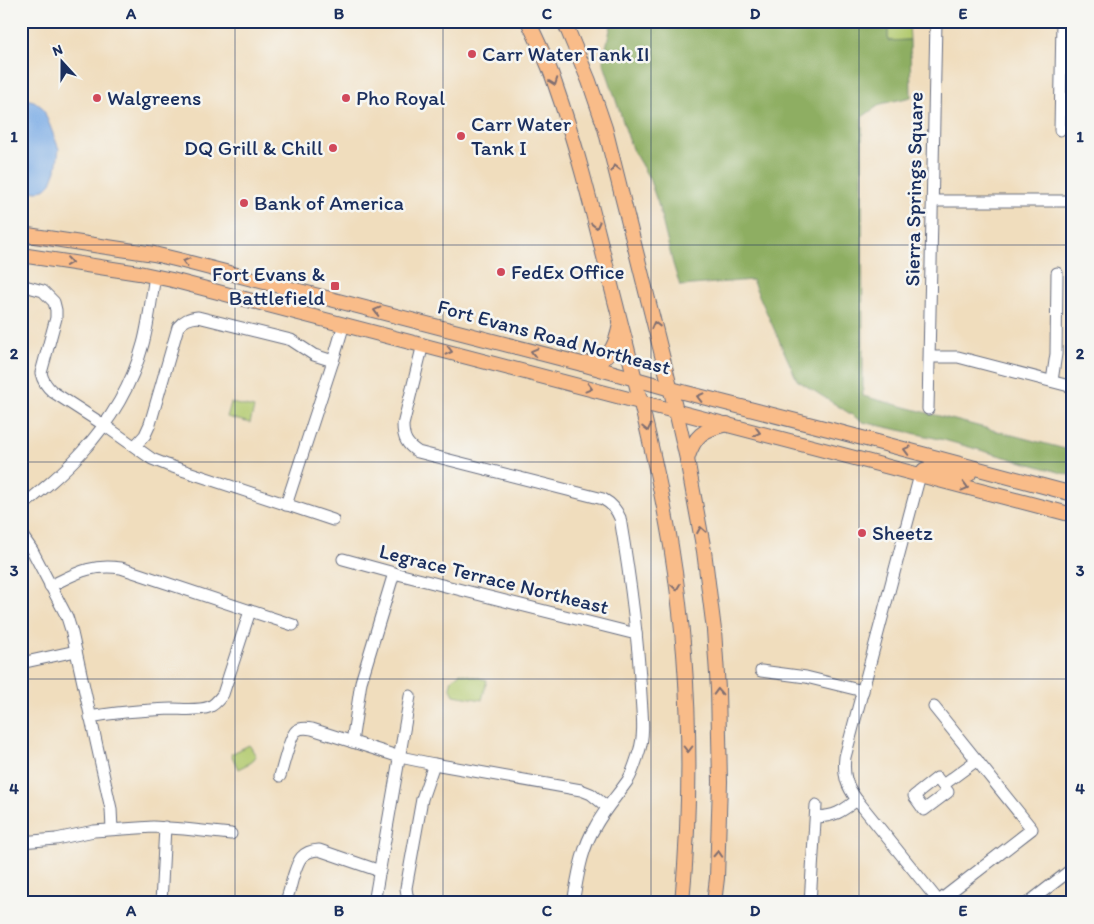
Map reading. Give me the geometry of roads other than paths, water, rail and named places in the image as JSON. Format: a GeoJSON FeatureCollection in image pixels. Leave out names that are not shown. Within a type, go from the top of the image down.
{"type":"FeatureCollection","features":[{"type":"Feature","properties":{"kind":"main road"},"geometry":{"type":"LineString","coordinates":[[528,21],[548,65],[570,129],[636,380],[656,464],[671,546],[684,658],[688,726],[688,788],[682,903]]}},
{"type":"Feature","properties":{"kind":"main road"},"geometry":{"type":"LineString","coordinates":[[564,21],[590,81],[604,128],[676,411],[704,551],[714,630],[718,689],[720,818],[714,903]]}},
{"type":"Feature","properties":{"kind":"main road","name":"Fort Evans Road Northeast"},"geometry":{"type":"LineString","coordinates":[[21,234],[154,254],[179,260],[1073,494]]}},
{"type":"Feature","properties":{"kind":"main road","name":"Fort Evans Road Northeast"},"geometry":{"type":"LineString","coordinates":[[21,255],[155,276],[423,344],[1073,515]]}},
{"type":"Feature","properties":{"kind":"main road"},"geometry":{"type":"LineString","coordinates":[[582,364],[596,362],[605,357],[613,347],[620,321]]}},
{"type":"Feature","properties":{"kind":"main road"},"geometry":{"type":"LineString","coordinates":[[687,459],[695,440],[702,433],[711,428],[727,424]]}},
{"type":"Feature","properties":{"kind":"main road"},"geometry":{"type":"LineString","coordinates":[[920,475],[924,470],[931,468],[994,479],[1030,482]]}},
{"type":"Feature","properties":{"kind":"street","name":"Sierra Springs Square"},"geometry":{"type":"LineString","coordinates":[[928,409],[936,21]]}},
{"type":"Feature","properties":{"kind":"street"},"geometry":{"type":"LineString","coordinates":[[1060,130],[1067,42],[1062,21]]}},
{"type":"Feature","properties":{"kind":"street"},"geometry":{"type":"LineString","coordinates":[[933,200],[1073,200]]}},
{"type":"Feature","properties":{"kind":"street"},"geometry":{"type":"LineString","coordinates":[[1052,381],[1056,354],[1057,274]]}},
{"type":"Feature","properties":{"kind":"street"},"geometry":{"type":"LineString","coordinates":[[21,507],[82,453],[104,425],[122,396],[138,361],[147,330],[155,276]]}},
{"type":"Feature","properties":{"kind":"street"},"geometry":{"type":"LineString","coordinates":[[21,285],[43,291],[54,302],[56,318],[41,373],[47,387],[53,392],[152,459],[333,520]]}},
{"type":"Feature","properties":{"kind":"street"},"geometry":{"type":"LineString","coordinates":[[135,446],[145,435],[150,424],[178,327],[190,318],[198,317],[291,340],[314,355],[333,362]]}},
{"type":"Feature","properties":{"kind":"street"},"geometry":{"type":"LineString","coordinates":[[286,505],[344,324]]}},
{"type":"Feature","properties":{"kind":"street"},"geometry":{"type":"LineString","coordinates":[[423,344],[403,425],[403,434],[411,448],[418,452],[603,500],[612,504],[620,518],[630,577],[640,673],[643,731],[640,750],[629,779],[607,807],[584,848],[573,903]]}},
{"type":"Feature","properties":{"kind":"street"},"geometry":{"type":"LineString","coordinates":[[930,357],[958,357],[1073,387]]}},
{"type":"Feature","properties":{"kind":"street"},"geometry":{"type":"LineString","coordinates":[[920,475],[845,757],[844,770],[846,781],[857,800],[940,902],[1032,828],[934,707]]}},
{"type":"Feature","properties":{"kind":"street"},"geometry":{"type":"LineString","coordinates":[[21,534],[32,550],[67,617],[72,633],[111,809],[112,829]]}},
{"type":"Feature","properties":{"kind":"street","name":"Legrace Terrace Northeast"},"geometry":{"type":"LineString","coordinates":[[343,559],[636,634]]}},
{"type":"Feature","properties":{"kind":"street"},"geometry":{"type":"LineString","coordinates":[[50,586],[80,571],[94,567],[108,566],[121,568],[293,625]]}},
{"type":"Feature","properties":{"kind":"street"},"geometry":{"type":"LineString","coordinates":[[352,742],[361,682],[394,573]]}},
{"type":"Feature","properties":{"kind":"street"},"geometry":{"type":"LineString","coordinates":[[90,718],[115,713],[199,709],[216,703],[223,694],[250,611]]}},
{"type":"Feature","properties":{"kind":"street"},"geometry":{"type":"LineString","coordinates":[[21,662],[76,651]]}},
{"type":"Feature","properties":{"kind":"street"},"geometry":{"type":"LineString","coordinates":[[761,671],[806,677],[863,690]]}},
{"type":"Feature","properties":{"kind":"street"},"geometry":{"type":"LineString","coordinates":[[374,903],[410,696]]}},
{"type":"Feature","properties":{"kind":"street"},"geometry":{"type":"LineString","coordinates":[[280,776],[292,736],[297,730],[304,728],[400,757],[581,790],[591,794],[607,807]]}},
{"type":"Feature","properties":{"kind":"street"},"geometry":{"type":"LineString","coordinates":[[943,785],[977,760]]}},
{"type":"Feature","properties":{"kind":"street"},"geometry":{"type":"LineString","coordinates":[[412,903],[406,888],[422,800],[434,764]]}},
{"type":"Feature","properties":{"kind":"street"},"geometry":{"type":"LineString","coordinates":[[816,817],[831,816],[857,800]]}},
{"type":"Feature","properties":{"kind":"street"},"geometry":{"type":"LineString","coordinates":[[810,903],[816,805]]}},
{"type":"Feature","properties":{"kind":"street"},"geometry":{"type":"LineString","coordinates":[[161,903],[165,827]]}},
{"type":"Feature","properties":{"kind":"street"},"geometry":{"type":"LineString","coordinates":[[21,842],[56,839],[94,830],[112,829],[165,827],[232,834]]}},
{"type":"Feature","properties":{"kind":"street"},"geometry":{"type":"LineString","coordinates":[[286,901],[300,858],[312,850],[318,850],[380,871]]}},
{"type":"Feature","properties":{"kind":"street"},"geometry":{"type":"LineString","coordinates":[[1028,903],[1072,869]]}},
{"type":"Feature","properties":{"kind":"water"},"geometry":{"type":"Polygon","coordinates":[[[21,98],[34,101],[43,108],[59,149],[56,170],[51,183],[46,188],[37,192],[21,190],[21,98]]]}},
{"type":"Feature","properties":{"kind":"place","name":"Carr Water Tank II"},"geometry":{"type":"Point","coordinates":[472,54]}},
{"type":"Feature","properties":{"kind":"place","name":"Walgreens"},"geometry":{"type":"Point","coordinates":[97,98]}},
{"type":"Feature","properties":{"kind":"place","name":"Pho Royal"},"geometry":{"type":"Point","coordinates":[346,98]}},
{"type":"Feature","properties":{"kind":"place","name":"Carr Water Tank I"},"geometry":{"type":"Point","coordinates":[461,136]}},
{"type":"Feature","properties":{"kind":"place","name":"DQ Grill & Chill"},"geometry":{"type":"Point","coordinates":[333,148]}},
{"type":"Feature","properties":{"kind":"place","name":"Bank of America"},"geometry":{"type":"Point","coordinates":[244,203]}},
{"type":"Feature","properties":{"kind":"place","name":"FedEx Office"},"geometry":{"type":"Point","coordinates":[501,272]}},
{"type":"Feature","properties":{"kind":"place","name":"Fort Evans & Battlefield"},"geometry":{"type":"Point","coordinates":[335,286]}},
{"type":"Feature","properties":{"kind":"place","name":"Sheetz"},"geometry":{"type":"Point","coordinates":[862,533]}}]}
